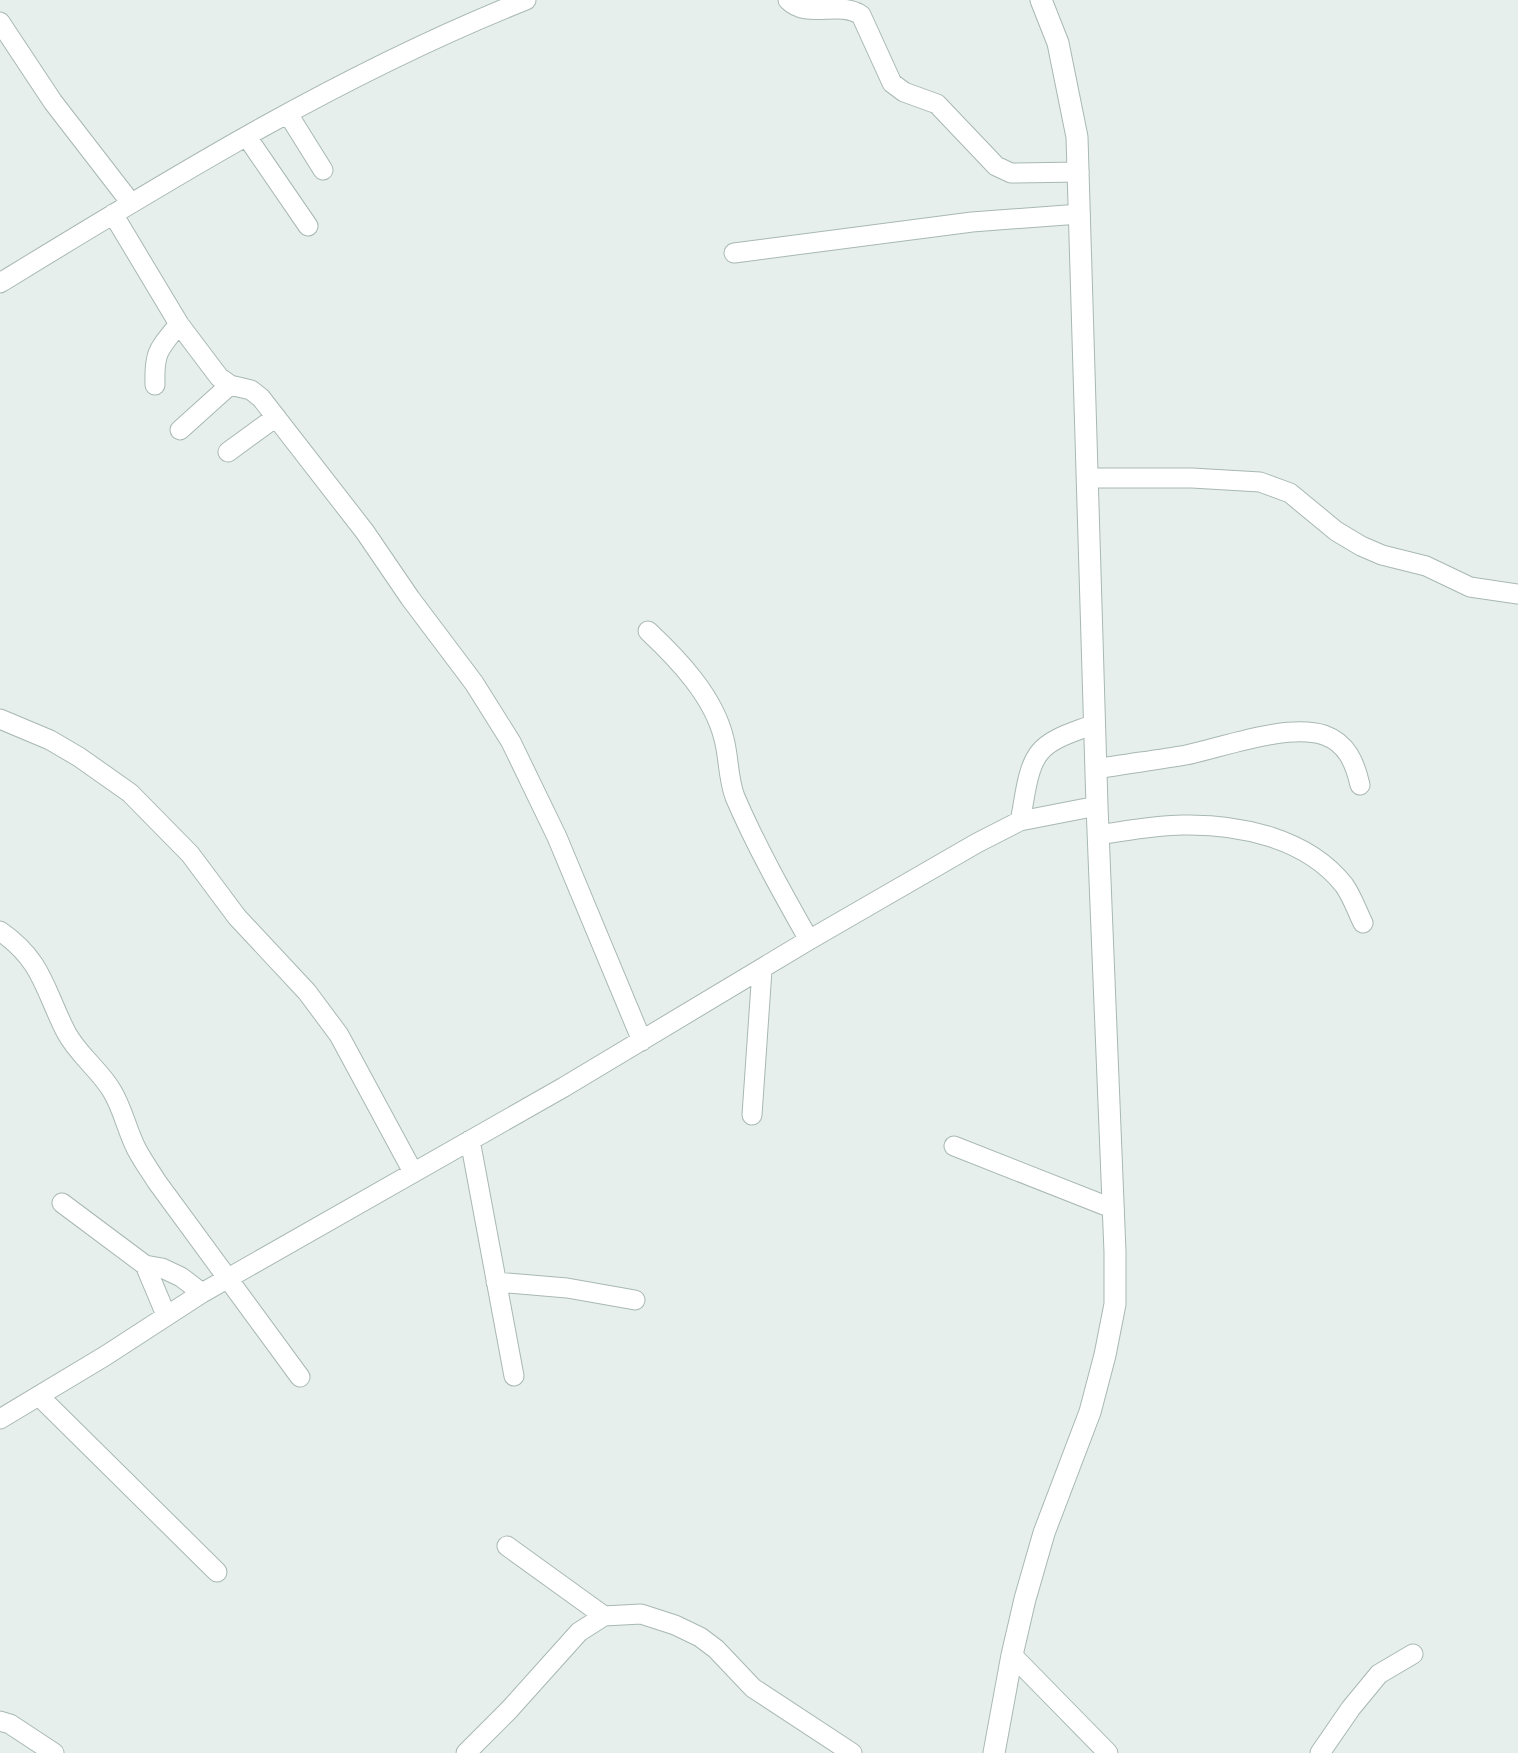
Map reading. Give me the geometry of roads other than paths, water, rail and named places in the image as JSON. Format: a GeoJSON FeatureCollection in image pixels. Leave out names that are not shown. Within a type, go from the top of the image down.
{"type":"FeatureCollection","features":[{"type":"Feature","properties":{"kind":"street"},"geometry":{"type":"LineString","coordinates":[[0,283],[131,203],[386,60],[526,0]]}},
{"type":"Feature","properties":{"kind":"street"},"geometry":{"type":"LineString","coordinates":[[788,0],[802,9],[844,7],[861,15],[892,83],[904,92],[937,104],[996,166],[1011,173],[1079,172]]}},
{"type":"Feature","properties":{"kind":"street"},"geometry":{"type":"LineString","coordinates":[[994,1753],[1012,1654],[1044,1533],[1090,1412],[1115,1304],[1114,1209],[1094,724],[1079,172],[1077,137],[1058,43],[1041,0]]}},
{"type":"Feature","properties":{"kind":"street"},"geometry":{"type":"LineString","coordinates":[[0,22],[53,102],[131,203]]}},
{"type":"Feature","properties":{"kind":"street"},"geometry":{"type":"LineString","coordinates":[[288,114],[323,170]]}},
{"type":"Feature","properties":{"kind":"street"},"geometry":{"type":"LineString","coordinates":[[247,137],[308,226]]}},
{"type":"Feature","properties":{"kind":"street"},"geometry":{"type":"LineString","coordinates":[[113,214],[179,324],[219,377],[230,385],[251,390],[261,398],[365,532],[410,598],[474,683],[510,742],[557,837],[642,1041]]}},
{"type":"Feature","properties":{"kind":"street"},"geometry":{"type":"LineString","coordinates":[[734,253],[972,222],[1080,214]]}},
{"type":"Feature","properties":{"kind":"street"},"geometry":{"type":"LineString","coordinates":[[155,385],[155,359],[179,324]]}},
{"type":"Feature","properties":{"kind":"street"},"geometry":{"type":"LineString","coordinates":[[180,430],[230,385]]}},
{"type":"Feature","properties":{"kind":"street"},"geometry":{"type":"LineString","coordinates":[[228,452],[276,417]]}},
{"type":"Feature","properties":{"kind":"street"},"geometry":{"type":"LineString","coordinates":[[1088,478],[1192,478],[1260,482],[1290,493],[1361,547],[1426,566],[1470,587],[1518,594]]}},
{"type":"Feature","properties":{"kind":"street"},"geometry":{"type":"LineString","coordinates":[[648,631],[674,655],[696,683],[712,711],[724,737],[734,794],[787,901],[810,940]]}},
{"type":"Feature","properties":{"kind":"street"},"geometry":{"type":"LineString","coordinates":[[0,719],[50,740],[130,793],[190,853],[237,917],[307,992],[339,1035],[413,1172]]}},
{"type":"Feature","properties":{"kind":"street"},"geometry":{"type":"LineString","coordinates":[[1020,821],[1033,767],[1041,751],[1054,741],[1094,724]]}},
{"type":"Feature","properties":{"kind":"street"},"geometry":{"type":"LineString","coordinates":[[1096,769],[1196,753],[1266,735],[1302,732],[1324,735],[1343,746],[1355,763],[1360,785]]}},
{"type":"Feature","properties":{"kind":"street"},"geometry":{"type":"LineString","coordinates":[[0,1419],[40,1397],[202,1293],[642,1041],[977,843],[1020,821],[1097,806]]}},
{"type":"Feature","properties":{"kind":"street"},"geometry":{"type":"LineString","coordinates":[[1098,835],[1182,825],[1244,830],[1272,837],[1300,849],[1323,865],[1343,885],[1363,923]]}},
{"type":"Feature","properties":{"kind":"street"},"geometry":{"type":"LineString","coordinates":[[0,931],[16,942],[38,967],[67,1033],[113,1092],[136,1148],[157,1182],[300,1377]]}},
{"type":"Feature","properties":{"kind":"street"},"geometry":{"type":"LineString","coordinates":[[752,1115],[762,970]]}},
{"type":"Feature","properties":{"kind":"street"},"geometry":{"type":"LineString","coordinates":[[470,1140],[514,1376]]}},
{"type":"Feature","properties":{"kind":"street"},"geometry":{"type":"LineString","coordinates":[[954,1146],[1114,1209]]}},
{"type":"Feature","properties":{"kind":"street"},"geometry":{"type":"LineString","coordinates":[[62,1203],[145,1265],[162,1268],[181,1277],[202,1293]]}},
{"type":"Feature","properties":{"kind":"street"},"geometry":{"type":"LineString","coordinates":[[145,1265],[166,1315]]}},
{"type":"Feature","properties":{"kind":"street"},"geometry":{"type":"LineString","coordinates":[[496,1282],[567,1287],[635,1300]]}},
{"type":"Feature","properties":{"kind":"street"},"geometry":{"type":"LineString","coordinates":[[40,1397],[217,1572]]}},
{"type":"Feature","properties":{"kind":"street"},"geometry":{"type":"LineString","coordinates":[[506,1546],[604,1616]]}},
{"type":"Feature","properties":{"kind":"street"},"geometry":{"type":"LineString","coordinates":[[468,1752],[579,1632],[604,1616],[641,1614],[675,1625],[700,1637],[716,1649],[753,1688],[852,1753]]}},
{"type":"Feature","properties":{"kind":"street"},"geometry":{"type":"LineString","coordinates":[[1012,1654],[1108,1753]]}},
{"type":"Feature","properties":{"kind":"street"},"geometry":{"type":"LineString","coordinates":[[1320,1753],[1379,1674],[1413,1654]]}},
{"type":"Feature","properties":{"kind":"street"},"geometry":{"type":"LineString","coordinates":[[0,1721],[10,1724],[54,1753]]}}]}
